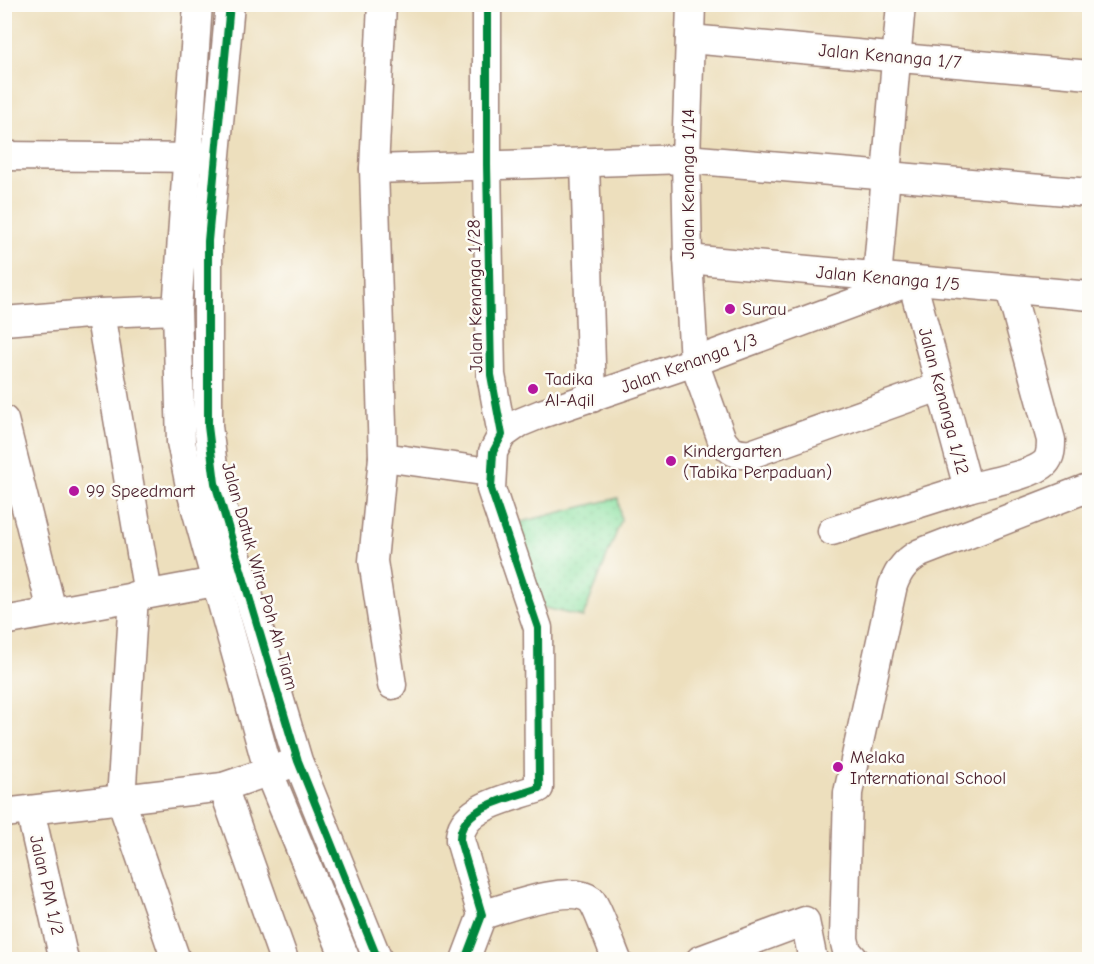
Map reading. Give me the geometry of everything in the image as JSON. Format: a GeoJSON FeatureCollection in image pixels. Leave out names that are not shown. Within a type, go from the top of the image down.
{"type":"FeatureCollection","features":[{"type":"Feature","properties":{"kind":"street"},"geometry":{"type":"LineString","coordinates":[[198,4],[177,310],[181,442],[189,485],[269,773],[346,960]]}},
{"type":"Feature","properties":{"kind":"street","name":"Jalan Datuk Wira Poh Ah Tiam"},"geometry":{"type":"LineString","coordinates":[[230,4],[208,241],[209,448],[215,483],[298,761],[378,960]]}},
{"type":"Feature","properties":{"kind":"street"},"geometry":{"type":"LineString","coordinates":[[382,4],[374,169],[383,457],[373,561],[392,686]]}},
{"type":"Feature","properties":{"kind":"street","name":"Jalan Kenanga 1/28"},"geometry":{"type":"LineString","coordinates":[[487,4],[491,375],[502,435]]}},
{"type":"Feature","properties":{"kind":"street","name":"Jalan Kenanga 1/14"},"geometry":{"type":"LineString","coordinates":[[691,4],[686,159],[688,259],[694,362],[722,440],[729,450],[740,455],[751,454],[939,387]]}},
{"type":"Feature","properties":{"kind":"street"},"geometry":{"type":"LineString","coordinates":[[877,278],[901,4]]}},
{"type":"Feature","properties":{"kind":"street","name":"Jalan Kenanga 1/7"},"geometry":{"type":"LineString","coordinates":[[690,39],[1089,75]]}},
{"type":"Feature","properties":{"kind":"street"},"geometry":{"type":"LineString","coordinates":[[4,156],[215,158]]}},
{"type":"Feature","properties":{"kind":"street"},"geometry":{"type":"LineString","coordinates":[[374,169],[686,159],[1089,193]]}},
{"type":"Feature","properties":{"kind":"street"},"geometry":{"type":"LineString","coordinates":[[585,162],[592,398]]}},
{"type":"Feature","properties":{"kind":"street","name":"Jalan Kenanga 1/5"},"geometry":{"type":"LineString","coordinates":[[688,259],[1089,296]]}},
{"type":"Feature","properties":{"kind":"street","name":"Jalan Kenanga 1/3"},"geometry":{"type":"LineString","coordinates":[[502,435],[519,423],[541,414],[694,362],[912,281]]}},
{"type":"Feature","properties":{"kind":"street","name":"Jalan Kenanga 1/12"},"geometry":{"type":"LineString","coordinates":[[832,531],[968,489],[912,281]]}},
{"type":"Feature","properties":{"kind":"street"},"geometry":{"type":"LineString","coordinates":[[968,489],[1035,469],[1046,463],[1051,452],[1051,440],[1010,289]]}},
{"type":"Feature","properties":{"kind":"street"},"geometry":{"type":"LineString","coordinates":[[4,321],[100,312],[177,310]]}},
{"type":"Feature","properties":{"kind":"street"},"geometry":{"type":"LineString","coordinates":[[100,312],[141,595],[121,800],[176,960]]}},
{"type":"Feature","properties":{"kind":"street"},"geometry":{"type":"LineString","coordinates":[[4,420],[52,611]]}},
{"type":"Feature","properties":{"kind":"street"},"geometry":{"type":"LineString","coordinates":[[465,960],[482,915],[460,840],[460,829],[465,819],[474,812],[539,788],[540,647],[534,611],[496,510],[490,472],[493,452],[502,435]]}},
{"type":"Feature","properties":{"kind":"street"},"geometry":{"type":"LineString","coordinates":[[383,457],[490,472]]}},
{"type":"Feature","properties":{"kind":"street"},"geometry":{"type":"LineString","coordinates":[[855,960],[847,951],[844,939],[848,794],[892,585],[898,571],[908,560],[920,553],[1089,486]]}},
{"type":"Feature","properties":{"kind":"street"},"geometry":{"type":"LineString","coordinates":[[4,621],[215,582]]}},
{"type":"Feature","properties":{"kind":"street"},"geometry":{"type":"LineString","coordinates":[[17,811],[223,787],[269,773],[298,761]]}},
{"type":"Feature","properties":{"kind":"street"},"geometry":{"type":"LineString","coordinates":[[223,787],[284,960]]}},
{"type":"Feature","properties":{"kind":"street","name":"Jalan PM 1/2"},"geometry":{"type":"LineString","coordinates":[[17,811],[64,960]]}},
{"type":"Feature","properties":{"kind":"street"},"geometry":{"type":"LineString","coordinates":[[482,915],[564,893],[578,893],[592,900],[617,960]]}},
{"type":"Feature","properties":{"kind":"street"},"geometry":{"type":"LineString","coordinates":[[700,960],[805,921],[813,960]]}},
{"type":"Feature","properties":{"kind":"green space"},"geometry":{"type":"Polygon","coordinates":[[[618,498],[621,521],[583,617],[541,607],[517,523],[618,498]]]}},
{"type":"Feature","properties":{"kind":"cycle path"},"geometry":{"type":"LineString","coordinates":[[230,4],[208,241],[208,426],[215,483],[298,761],[378,960]]}},
{"type":"Feature","properties":{"kind":"cycle path"},"geometry":{"type":"LineString","coordinates":[[465,960],[482,915],[460,840],[462,828],[477,811],[539,788],[538,628],[491,489],[493,452],[502,435],[491,375],[487,4]]}},
{"type":"Feature","properties":{"kind":"place","name":"Surau"},"geometry":{"type":"Point","coordinates":[730,309]}},
{"type":"Feature","properties":{"kind":"place","name":"Tadika Al-Aqil"},"geometry":{"type":"Point","coordinates":[533,389]}},
{"type":"Feature","properties":{"kind":"place","name":"Kindergarten (Tabika Perpaduan)"},"geometry":{"type":"Point","coordinates":[671,461]}},
{"type":"Feature","properties":{"kind":"place","name":"99 Speedmart"},"geometry":{"type":"Point","coordinates":[74,491]}},
{"type":"Feature","properties":{"kind":"place","name":"Melaka International School"},"geometry":{"type":"Point","coordinates":[838,767]}}]}
